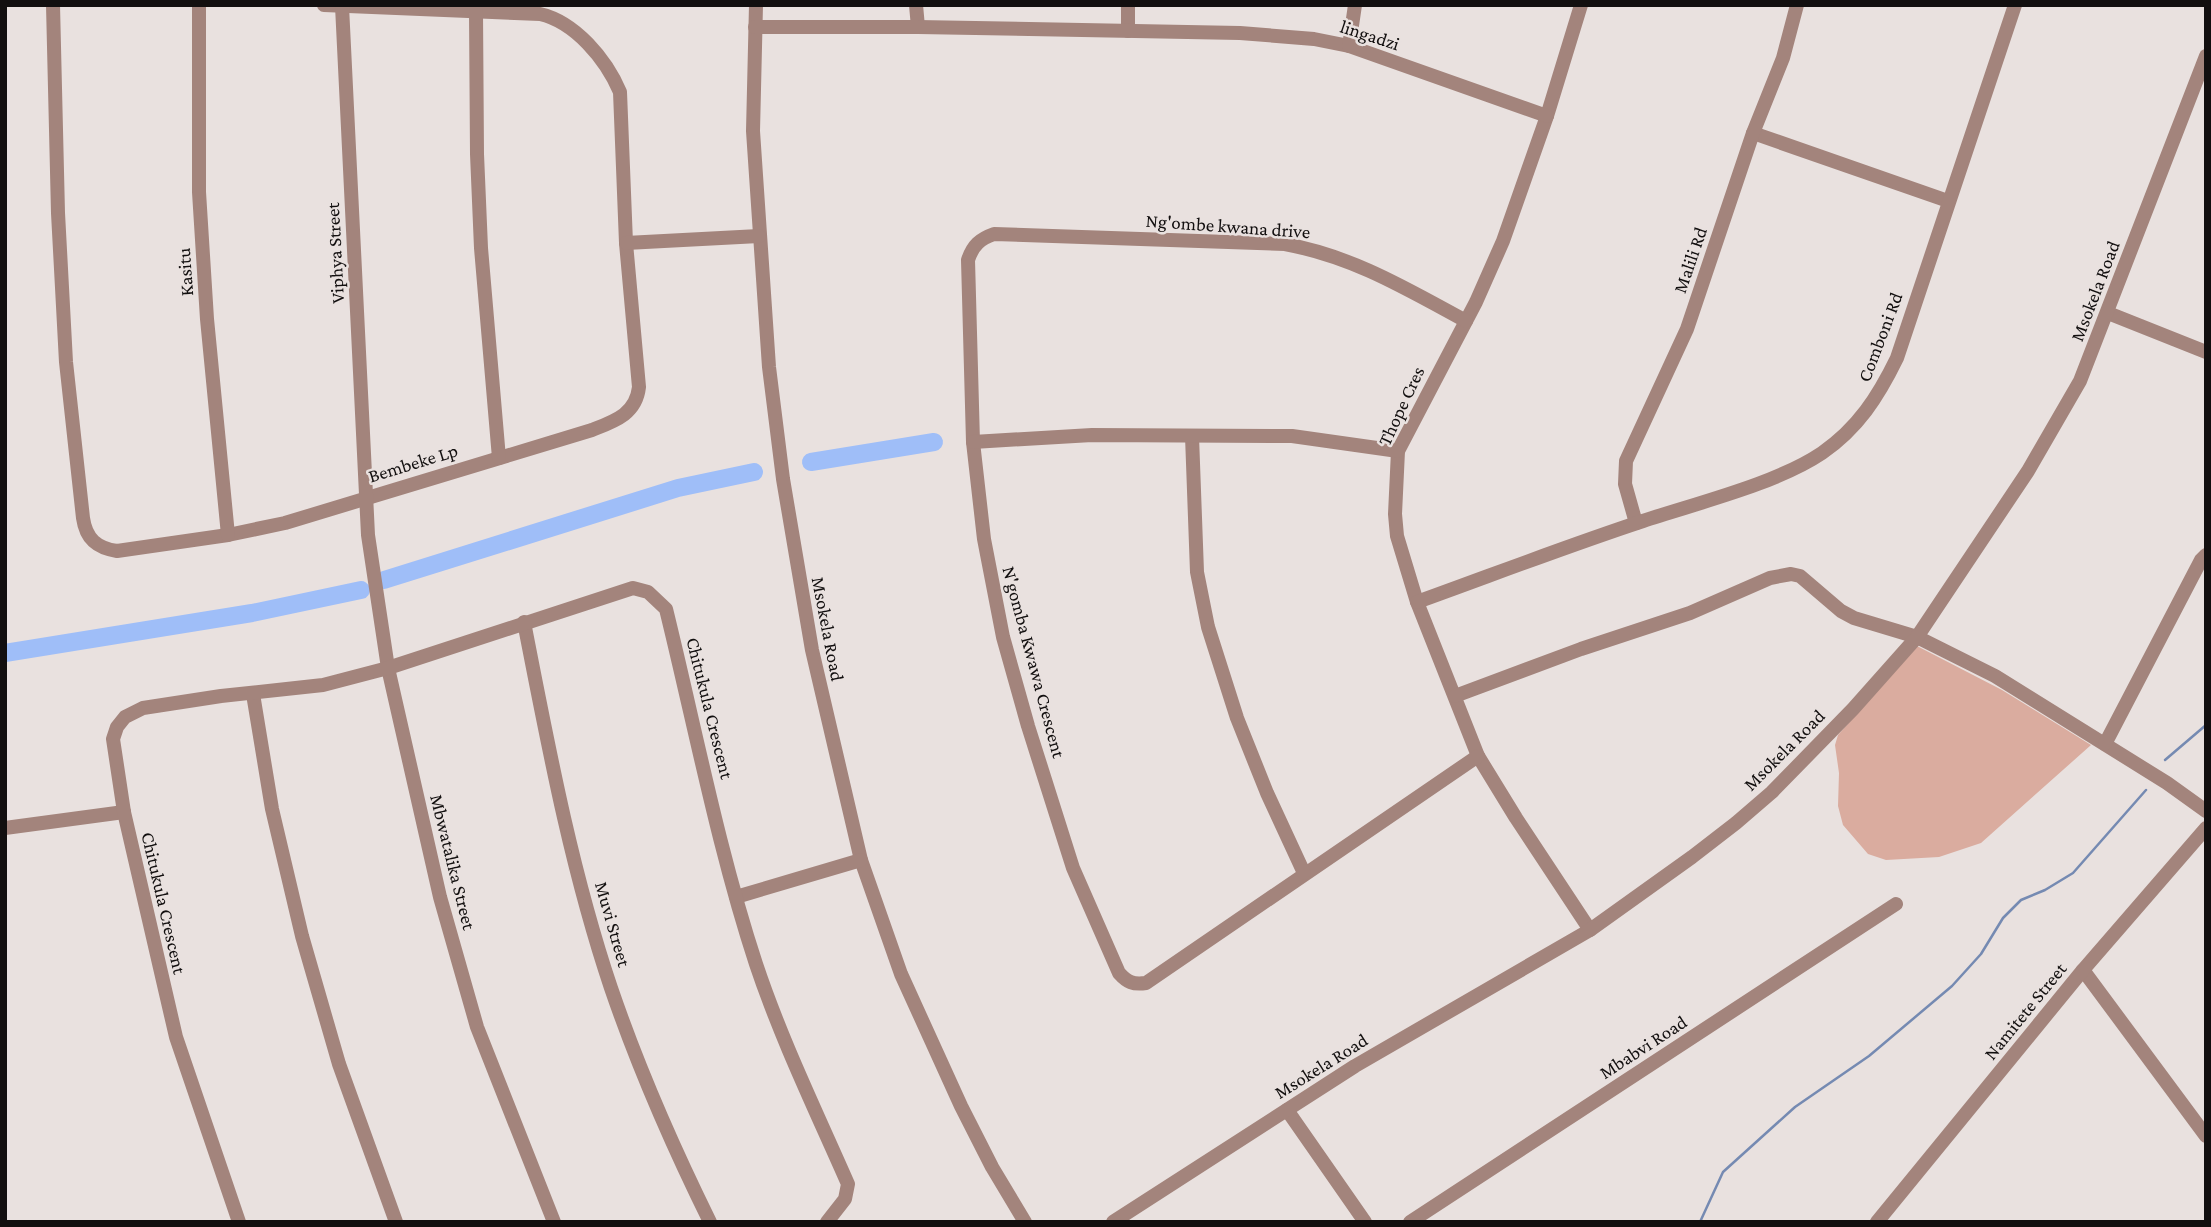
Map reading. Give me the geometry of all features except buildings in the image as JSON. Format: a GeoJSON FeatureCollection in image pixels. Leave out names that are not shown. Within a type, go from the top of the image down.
{"type":"FeatureCollection","features":[{"type":"Feature","properties":{"kind":"street","name":"Bembeke Lp"},"geometry":{"type":"LineString","coordinates":[[53,5],[57,200],[65,349],[85,530],[98,545],[117,551],[228,535],[285,523],[616,421],[628,412],[636,401],[639,387],[626,243],[620,92],[613,75],[578,35],[554,17],[540,14],[324,5]]}},
{"type":"Feature","properties":{"kind":"street","name":"Kasitu"},"geometry":{"type":"LineString","coordinates":[[199,5],[200,205],[207,319],[228,535]]}},
{"type":"Feature","properties":{"kind":"street","name":"Msokela Road"},"geometry":{"type":"LineString","coordinates":[[756,5],[753,131],[769,367],[804,618],[861,860],[901,974],[961,1107],[1025,1222]]}},
{"type":"Feature","properties":{"kind":"street"},"geometry":{"type":"LineString","coordinates":[[916,5],[918,27]]}},
{"type":"Feature","properties":{"kind":"street"},"geometry":{"type":"LineString","coordinates":[[1128,5],[1128,31]]}},
{"type":"Feature","properties":{"kind":"street"},"geometry":{"type":"LineString","coordinates":[[1349,46],[1355,5]]}},
{"type":"Feature","properties":{"kind":"street","name":"Thope Cres"},"geometry":{"type":"LineString","coordinates":[[1581,5],[1547,116],[1503,241],[1466,321],[1398,451],[1395,514],[1397,536],[1417,603],[1479,756],[1516,818],[1590,930]]}},
{"type":"Feature","properties":{"kind":"street","name":"Malili Rd"},"geometry":{"type":"LineString","coordinates":[[1636,523],[1625,484],[1626,461],[1687,329],[1753,133],[1783,58],[1797,5]]}},
{"type":"Feature","properties":{"kind":"street","name":"Comboni Rd"},"geometry":{"type":"LineString","coordinates":[[1417,603],[1636,523],[1787,472],[1821,453],[1849,432],[1874,403],[1896,358],[2015,5]]}},
{"type":"Feature","properties":{"kind":"street","name":"Viphya Street"},"geometry":{"type":"LineString","coordinates":[[342,6],[366,497]]}},
{"type":"Feature","properties":{"kind":"street"},"geometry":{"type":"LineString","coordinates":[[476,12],[481,248],[499,458]]}},
{"type":"Feature","properties":{"kind":"street","name":"lingadzi"},"geometry":{"type":"LineString","coordinates":[[755,27],[1128,31],[1314,38],[1349,46],[1547,116]]}},
{"type":"Feature","properties":{"kind":"street","name":"Msokela Road"},"geometry":{"type":"LineString","coordinates":[[1112,1222],[1355,1066],[1590,930],[1692,857],[1772,792],[1853,709],[1917,637],[2034,459],[2080,381],[2206,56]]}},
{"type":"Feature","properties":{"kind":"street"},"geometry":{"type":"LineString","coordinates":[[1753,133],[1948,201]]}},
{"type":"Feature","properties":{"kind":"street","name":"Ng'ombe kwana drive"},"geometry":{"type":"LineString","coordinates":[[975,245],[994,234],[1285,244],[1346,259],[1466,321]]}},
{"type":"Feature","properties":{"kind":"street"},"geometry":{"type":"LineString","coordinates":[[626,243],[759,236]]}},
{"type":"Feature","properties":{"kind":"street","name":"N'gomba Kwawa Crescent"},"geometry":{"type":"LineString","coordinates":[[975,245],[968,260],[967,281],[973,442],[984,539],[1003,637],[1073,868],[1119,973],[1135,984],[1146,982],[1304,873]]}},
{"type":"Feature","properties":{"kind":"street"},"geometry":{"type":"LineString","coordinates":[[2108,313],[2206,352]]}},
{"type":"Feature","properties":{"kind":"street"},"geometry":{"type":"LineString","coordinates":[[973,442],[1066,436],[1292,436],[1398,451]]}},
{"type":"Feature","properties":{"kind":"street"},"geometry":{"type":"LineString","coordinates":[[1192,436],[1197,572],[1208,627],[1237,718],[1267,793],[1304,873],[1479,756]]}},
{"type":"Feature","properties":{"kind":"street","name":"Mbwatalika Street"},"geometry":{"type":"LineString","coordinates":[[366,497],[368,535],[388,668],[440,897],[477,1027],[554,1222]]}},
{"type":"Feature","properties":{"kind":"street"},"geometry":{"type":"LineString","coordinates":[[2105,744],[2206,555]]}},
{"type":"Feature","properties":{"kind":"street"},"geometry":{"type":"LineString","coordinates":[[1455,696],[1572,652],[1689,613],[1770,578],[1791,574],[1800,576],[1841,611],[1854,618],[1917,637],[1995,676],[2167,783],[2206,811]]}},
{"type":"Feature","properties":{"kind":"street","name":"Chitukula Crescent"},"geometry":{"type":"LineString","coordinates":[[239,1222],[176,1037],[124,812],[113,739],[117,727],[125,717],[143,708],[323,685],[388,668],[633,588],[648,592],[666,609],[736,897],[782,1034],[848,1184],[845,1199],[827,1222]]}},
{"type":"Feature","properties":{"kind":"street","name":"Muvi Street"},"geometry":{"type":"LineString","coordinates":[[524,622],[558,793],[597,943],[627,1031],[710,1222]]}},
{"type":"Feature","properties":{"kind":"street"},"geometry":{"type":"LineString","coordinates":[[253,694],[272,809],[302,936],[339,1064],[396,1222]]}},
{"type":"Feature","properties":{"kind":"street"},"geometry":{"type":"LineString","coordinates":[[5,828],[124,812]]}},
{"type":"Feature","properties":{"kind":"street","name":"Namitete Street"},"geometry":{"type":"LineString","coordinates":[[1877,1222],[2083,970],[2206,828]]}},
{"type":"Feature","properties":{"kind":"street"},"geometry":{"type":"LineString","coordinates":[[736,897],[861,860]]}},
{"type":"Feature","properties":{"kind":"street","name":"Mbabvi Road"},"geometry":{"type":"LineString","coordinates":[[1410,1222],[1896,904]]}},
{"type":"Feature","properties":{"kind":"street"},"geometry":{"type":"LineString","coordinates":[[2083,970],[2206,1136]]}},
{"type":"Feature","properties":{"kind":"street"},"geometry":{"type":"LineString","coordinates":[[1287,1110],[1365,1222]]}},
{"type":"Feature","properties":{"kind":"shaded area"},"geometry":{"type":"Polygon","coordinates":[[[1917,646],[2002,690],[2091,745],[1981,843],[1939,857],[1886,860],[1868,854],[1843,825],[1838,806],[1839,773],[1835,745],[1838,735],[1917,646]]]}},
{"type":"Feature","properties":{"kind":"waterway"},"geometry":{"type":"LineString","coordinates":[[811,462],[934,442]]}},
{"type":"Feature","properties":{"kind":"waterway"},"geometry":{"type":"LineString","coordinates":[[384,580],[678,488],[754,472]]}},
{"type":"Feature","properties":{"kind":"waterway"},"geometry":{"type":"LineString","coordinates":[[5,653],[252,613],[361,590]]}},
{"type":"Feature","properties":{"kind":"waterway"},"geometry":{"type":"LineString","coordinates":[[2165,760],[2206,725]]}},
{"type":"Feature","properties":{"kind":"waterway"},"geometry":{"type":"LineString","coordinates":[[1700,1222],[1723,1172],[1795,1107],[1869,1056],[1952,986],[1981,954],[2003,918],[2021,900],[2045,890],[2073,873],[2146,790]]}}]}
